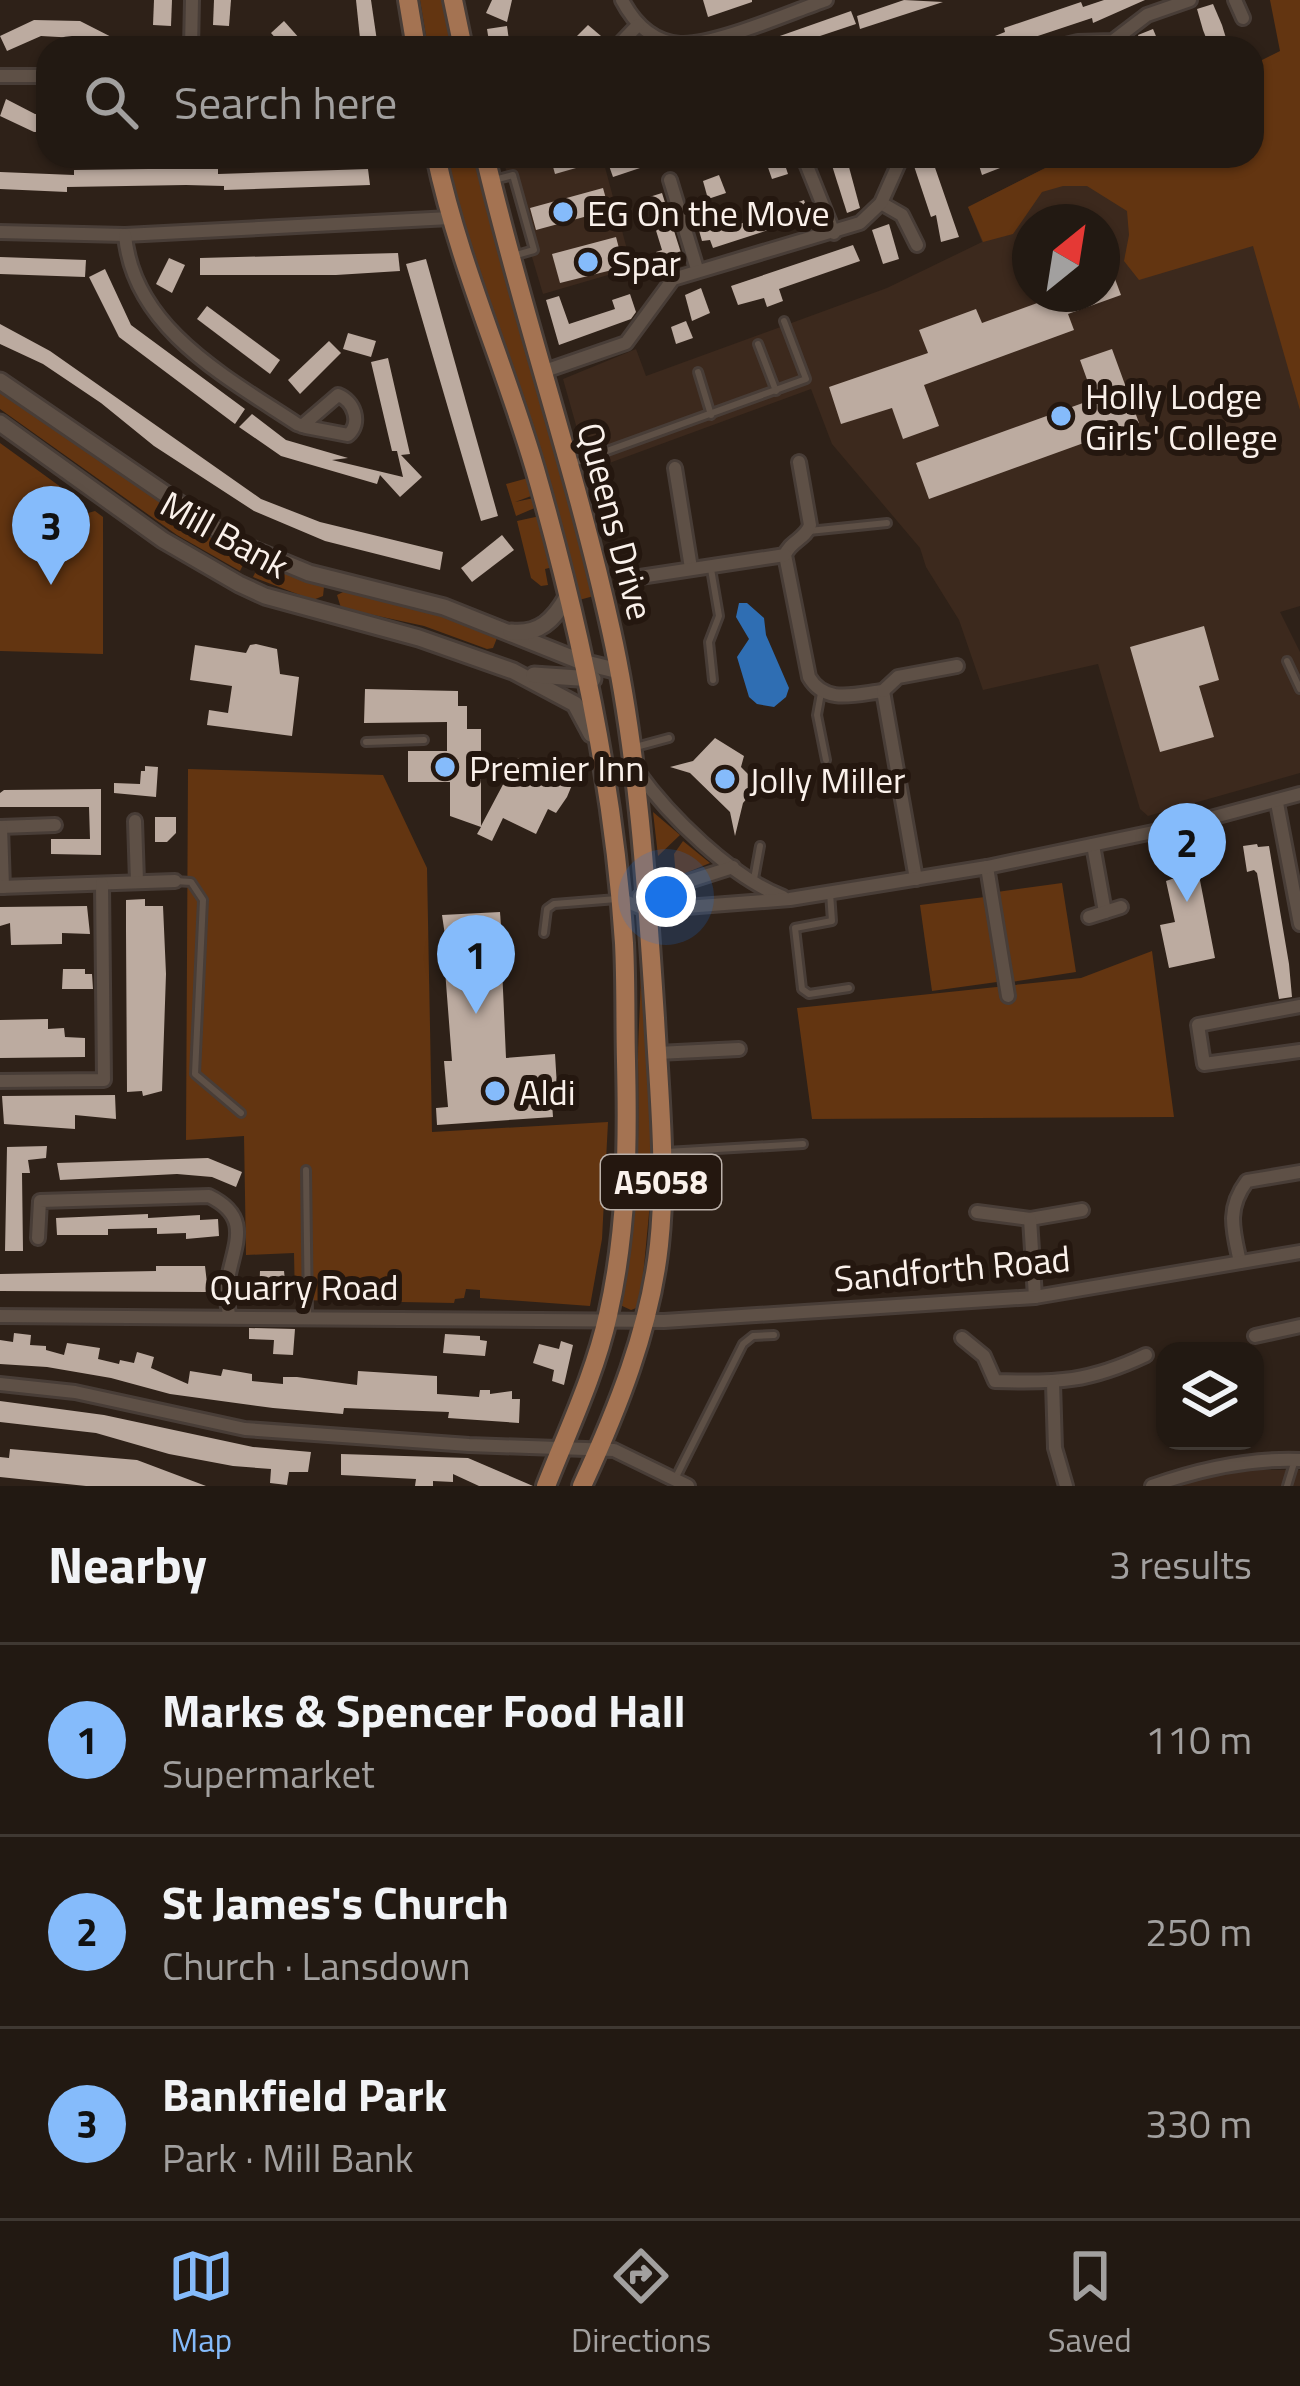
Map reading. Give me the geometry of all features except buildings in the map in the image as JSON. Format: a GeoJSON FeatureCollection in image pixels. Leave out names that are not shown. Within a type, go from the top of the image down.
{"type":"FeatureCollection","features":[{"type":"Feature","properties":{"kind":"highway"},"geometry":{"type":"LineString","coordinates":[[408,0],[414,36]]}},
{"type":"Feature","properties":{"kind":"highway"},"geometry":{"type":"LineString","coordinates":[[453,0],[460,36]]}},
{"type":"Feature","properties":{"kind":"highway","name":"Queens Drive"},"geometry":{"type":"LineString","coordinates":[[439,168],[450,218],[532,461],[567,597],[585,672],[620,899],[627,1018],[627,1189],[607,1319],[580,1406],[546,1486]]}},
{"type":"Feature","properties":{"kind":"highway","name":"Queens Drive"},"geometry":{"type":"LineString","coordinates":[[487,168],[619,671],[646,903],[657,1053],[663,1152],[659,1246],[645,1320],[582,1486]]}},
{"type":"Feature","properties":{"kind":"highway"},"geometry":{"type":"LineString","coordinates":[[620,899],[633,886],[642,866]]}},
{"type":"Feature","properties":{"kind":"street"},"geometry":{"type":"LineString","coordinates":[[191,36],[192,0]]}},
{"type":"Feature","properties":{"kind":"street"},"geometry":{"type":"LineString","coordinates":[[622,0],[638,25],[655,36]]}},
{"type":"Feature","properties":{"kind":"street"},"geometry":{"type":"LineString","coordinates":[[720,36],[826,0]]}},
{"type":"Feature","properties":{"kind":"street"},"geometry":{"type":"LineString","coordinates":[[1124,36],[1148,15],[1190,0]]}},
{"type":"Feature","properties":{"kind":"street"},"geometry":{"type":"LineString","coordinates":[[1235,0],[1244,18]]}},
{"type":"Feature","properties":{"kind":"street"},"geometry":{"type":"LineString","coordinates":[[627,36],[638,25]]}},
{"type":"Feature","properties":{"kind":"street"},"geometry":{"type":"LineString","coordinates":[[0,76],[36,76]]}},
{"type":"Feature","properties":{"kind":"street"},"geometry":{"type":"LineString","coordinates":[[807,168],[834,233]]}},
{"type":"Feature","properties":{"kind":"street"},"geometry":{"type":"LineString","coordinates":[[542,372],[626,343],[673,279],[860,224],[881,203],[897,168]]}},
{"type":"Feature","properties":{"kind":"street"},"geometry":{"type":"LineString","coordinates":[[670,180],[697,269]]}},
{"type":"Feature","properties":{"kind":"street"},"geometry":{"type":"LineString","coordinates":[[881,203],[902,215],[917,245]]}},
{"type":"Feature","properties":{"kind":"street"},"geometry":{"type":"LineString","coordinates":[[0,232],[125,235],[450,218]]}},
{"type":"Feature","properties":{"kind":"street"},"geometry":{"type":"LineString","coordinates":[[125,235],[133,278],[164,326],[302,426]]}},
{"type":"Feature","properties":{"kind":"street","name":"Mill Bank"},"geometry":{"type":"LineString","coordinates":[[0,381],[34,400],[212,530],[269,558],[334,580],[409,597],[502,631],[585,672]]}},
{"type":"Feature","properties":{"kind":"street","name":"Mill Bank"},"geometry":{"type":"LineString","coordinates":[[0,423],[163,540],[265,596],[547,679],[619,671]]}},
{"type":"Feature","properties":{"kind":"street"},"geometry":{"type":"LineString","coordinates":[[799,462],[810,515],[808,531],[788,545],[785,555],[809,677],[831,696],[883,692],[898,677],[957,666]]}},
{"type":"Feature","properties":{"kind":"street"},"geometry":{"type":"LineString","coordinates":[[675,468],[692,568]]}},
{"type":"Feature","properties":{"kind":"street"},"geometry":{"type":"LineString","coordinates":[[640,577],[785,555]]}},
{"type":"Feature","properties":{"kind":"street"},"geometry":{"type":"LineString","coordinates":[[326,613],[334,580]]}},
{"type":"Feature","properties":{"kind":"street"},"geometry":{"type":"LineString","coordinates":[[502,631],[537,630],[551,621],[567,597]]}},
{"type":"Feature","properties":{"kind":"street","name":"Mill Bank"},"geometry":{"type":"LineString","coordinates":[[513,670],[575,704],[597,748]]}},
{"type":"Feature","properties":{"kind":"street"},"geometry":{"type":"LineString","coordinates":[[883,692],[916,879]]}},
{"type":"Feature","properties":{"kind":"street"},"geometry":{"type":"LineString","coordinates":[[630,755],[657,799],[753,883],[790,899]]}},
{"type":"Feature","properties":{"kind":"street"},"geometry":{"type":"LineString","coordinates":[[620,899],[646,903],[790,899],[830,893],[987,867],[1300,794]]}},
{"type":"Feature","properties":{"kind":"street"},"geometry":{"type":"LineString","coordinates":[[1277,803],[1300,925]]}},
{"type":"Feature","properties":{"kind":"street"},"geometry":{"type":"LineString","coordinates":[[135,821],[137,881]]}},
{"type":"Feature","properties":{"kind":"street"},"geometry":{"type":"LineString","coordinates":[[55,825],[1,826],[1,886],[175,881]]}},
{"type":"Feature","properties":{"kind":"street"},"geometry":{"type":"LineString","coordinates":[[1093,844],[1105,912]]}},
{"type":"Feature","properties":{"kind":"street"},"geometry":{"type":"LineString","coordinates":[[646,903],[733,867]]}},
{"type":"Feature","properties":{"kind":"street"},"geometry":{"type":"LineString","coordinates":[[987,867],[1008,996]]}},
{"type":"Feature","properties":{"kind":"street"},"geometry":{"type":"LineString","coordinates":[[0,1081],[104,1080],[102,884]]}},
{"type":"Feature","properties":{"kind":"street"},"geometry":{"type":"LineString","coordinates":[[1089,917],[1121,907]]}},
{"type":"Feature","properties":{"kind":"street"},"geometry":{"type":"LineString","coordinates":[[1300,1006],[1198,1025],[1204,1064],[1300,1051]]}},
{"type":"Feature","properties":{"kind":"street"},"geometry":{"type":"LineString","coordinates":[[657,1053],[740,1049]]}},
{"type":"Feature","properties":{"kind":"street"},"geometry":{"type":"LineString","coordinates":[[1240,1262],[1230,1219],[1247,1181],[1300,1172]]}},
{"type":"Feature","properties":{"kind":"street"},"geometry":{"type":"LineString","coordinates":[[38,1238],[40,1194],[195,1195],[220,1201],[235,1220],[238,1233],[227,1280],[229,1315]]}},
{"type":"Feature","properties":{"kind":"street"},"geometry":{"type":"LineString","coordinates":[[977,1211],[1030,1219],[1082,1210]]}},
{"type":"Feature","properties":{"kind":"street"},"geometry":{"type":"LineString","coordinates":[[1030,1219],[1035,1297]]}},
{"type":"Feature","properties":{"kind":"street","name":"Sandforth Road"},"geometry":{"type":"LineString","coordinates":[[607,1319],[1035,1297],[1300,1252]]}},
{"type":"Feature","properties":{"kind":"street","name":"Quarry Road"},"geometry":{"type":"LineString","coordinates":[[0,1316],[607,1319]]}},
{"type":"Feature","properties":{"kind":"street"},"geometry":{"type":"LineString","coordinates":[[1255,1336],[1300,1326]]}},
{"type":"Feature","properties":{"kind":"street"},"geometry":{"type":"LineString","coordinates":[[962,1338],[985,1356],[995,1381],[1053,1382],[1104,1375],[1146,1355]]}},
{"type":"Feature","properties":{"kind":"street"},"geometry":{"type":"LineString","coordinates":[[1053,1382],[1054,1448],[1066,1486]]}},
{"type":"Feature","properties":{"kind":"street"},"geometry":{"type":"LineString","coordinates":[[0,1384],[75,1392],[245,1429],[614,1450],[682,1483]]}},
{"type":"Feature","properties":{"kind":"street"},"geometry":{"type":"LineString","coordinates":[[1152,1486],[1250,1461],[1297,1460]]}},
{"type":"Feature","properties":{"kind":"lane"},"geometry":{"type":"LineString","coordinates":[[568,465],[806,380],[784,321]]}},
{"type":"Feature","properties":{"kind":"lane"},"geometry":{"type":"LineString","coordinates":[[758,344],[776,391]]}},
{"type":"Feature","properties":{"kind":"lane"},"geometry":{"type":"LineString","coordinates":[[698,372],[711,415]]}},
{"type":"Feature","properties":{"kind":"lane"},"geometry":{"type":"LineString","coordinates":[[808,531],[887,524]]}},
{"type":"Feature","properties":{"kind":"lane"},"geometry":{"type":"LineString","coordinates":[[710,566],[719,616],[709,642],[713,680]]}},
{"type":"Feature","properties":{"kind":"lane"},"geometry":{"type":"LineString","coordinates":[[1286,661],[1300,689]]}},
{"type":"Feature","properties":{"kind":"lane"},"geometry":{"type":"LineString","coordinates":[[821,692],[817,715],[826,760]]}},
{"type":"Feature","properties":{"kind":"lane"},"geometry":{"type":"LineString","coordinates":[[630,755],[669,738]]}},
{"type":"Feature","properties":{"kind":"lane"},"geometry":{"type":"LineString","coordinates":[[366,742],[424,740]]}},
{"type":"Feature","properties":{"kind":"lane"},"geometry":{"type":"LineString","coordinates":[[753,883],[760,846]]}},
{"type":"Feature","properties":{"kind":"lane"},"geometry":{"type":"LineString","coordinates":[[175,881],[191,882],[202,900],[196,1074],[241,1113]]}},
{"type":"Feature","properties":{"kind":"lane"},"geometry":{"type":"LineString","coordinates":[[830,893],[832,921],[795,928],[802,989],[809,994],[849,988]]}},
{"type":"Feature","properties":{"kind":"lane"},"geometry":{"type":"LineString","coordinates":[[544,933],[547,909],[554,904],[620,899]]}},
{"type":"Feature","properties":{"kind":"lane"},"geometry":{"type":"LineString","coordinates":[[663,1152],[803,1144]]}},
{"type":"Feature","properties":{"kind":"lane"},"geometry":{"type":"LineString","coordinates":[[307,1170],[308,1316]]}},
{"type":"Feature","properties":{"kind":"lane"},"geometry":{"type":"LineString","coordinates":[[682,1483],[743,1344],[753,1336],[774,1335]]}},
{"type":"Feature","properties":{"kind":"lane"},"geometry":{"type":"LineString","coordinates":[[1287,1486],[1297,1460]]}},
{"type":"Feature","properties":{"kind":"shaded area"},"geometry":{"type":"Polygon","coordinates":[[[420,0],[448,0],[453,36],[426,36],[420,0]]]}},
{"type":"Feature","properties":{"kind":"shaded area"},"geometry":{"type":"Polygon","coordinates":[[[1270,0],[1300,0],[1300,410],[1253,246],[1139,280],[1124,261],[1127,211],[1087,186],[1063,186],[1042,192],[1034,204],[1012,204],[1012,234],[983,242],[968,207],[1045,168],[1264,168],[1264,59],[1280,51],[1270,0]]]}},
{"type":"Feature","properties":{"kind":"shaded area","name":"Holly Lodge Girls' College"},"geometry":{"type":"Polygon","coordinates":[[[1264,78],[1300,119],[1300,606],[1280,612],[1300,652],[1300,773],[1148,816],[1140,809],[1098,664],[983,690],[959,620],[926,567],[920,548],[832,444],[811,389],[604,465],[612,489],[596,496],[563,379],[636,349],[646,376],[887,288],[982,242],[968,207],[1045,168],[1264,168],[1264,78]]]}},
{"type":"Feature","properties":{"kind":"shaded area"},"geometry":{"type":"Polygon","coordinates":[[[450,168],[477,168],[594,596],[579,600],[548,476],[456,206],[450,168]]]}},
{"type":"Feature","properties":{"kind":"shaded area"},"geometry":{"type":"Polygon","coordinates":[[[505,168],[605,168],[632,268],[543,294],[505,168]]]}},
{"type":"Feature","properties":{"kind":"shaded area"},"geometry":{"type":"Polygon","coordinates":[[[0,389],[188,520],[248,555],[240,571],[177,535],[0,409],[0,389]]]}},
{"type":"Feature","properties":{"kind":"shaded area"},"geometry":{"type":"Polygon","coordinates":[[[0,443],[76,498],[74,506],[81,515],[95,511],[103,517],[103,654],[0,651],[0,443]]]}},
{"type":"Feature","properties":{"kind":"shaded area"},"geometry":{"type":"Polygon","coordinates":[[[528,478],[534,495],[515,502],[534,498],[537,507],[516,516],[506,484],[528,478]]]}},
{"type":"Feature","properties":{"kind":"shaded area"},"geometry":{"type":"Polygon","coordinates":[[[540,516],[553,567],[545,569],[548,585],[541,586],[531,578],[517,521],[540,516]]]}},
{"type":"Feature","properties":{"kind":"shaded area"},"geometry":{"type":"Polygon","coordinates":[[[261,561],[319,583],[324,587],[323,596],[313,600],[253,577],[261,561]]]}},
{"type":"Feature","properties":{"kind":"shaded area"},"geometry":{"type":"Polygon","coordinates":[[[347,590],[454,618],[497,638],[493,648],[487,649],[424,626],[341,608],[337,595],[347,590]]]}},
{"type":"Feature","properties":{"kind":"shaded area"},"geometry":{"type":"Polygon","coordinates":[[[188,769],[383,775],[427,868],[432,1132],[608,1122],[602,1239],[590,1306],[480,1298],[480,1290],[466,1289],[464,1298],[454,1303],[295,1300],[294,1253],[246,1255],[244,1136],[186,1140],[188,769]]]}},
{"type":"Feature","properties":{"kind":"shaded area"},"geometry":{"type":"Polygon","coordinates":[[[653,812],[680,835],[658,856],[653,812]]]}},
{"type":"Feature","properties":{"kind":"shaded area"},"geometry":{"type":"Polygon","coordinates":[[[683,841],[710,863],[676,877],[674,854],[683,841]]]}},
{"type":"Feature","properties":{"kind":"shaded area"},"geometry":{"type":"Polygon","coordinates":[[[1062,883],[1076,972],[1011,982],[997,892],[1062,883]]]}},
{"type":"Feature","properties":{"kind":"shaded area"},"geometry":{"type":"Polygon","coordinates":[[[985,897],[997,982],[932,991],[920,905],[985,897]]]}},
{"type":"Feature","properties":{"kind":"shaded area"},"geometry":{"type":"Polygon","coordinates":[[[1152,951],[1174,1117],[812,1119],[797,1008],[1081,978],[1152,951]]]}},
{"type":"Feature","properties":{"kind":"shaded area"},"geometry":{"type":"Polygon","coordinates":[[[640,956],[644,956],[654,1161],[641,1298],[639,1307],[631,1310],[620,1305],[636,1183],[640,956]]]}},
{"type":"Feature","properties":{"kind":"shaded area"},"geometry":{"type":"Polygon","coordinates":[[[1238,1470],[1300,1470],[1300,1486],[1169,1486],[1238,1470]]]}},
{"type":"Feature","properties":{"kind":"water"},"geometry":{"type":"Polygon","coordinates":[[[739,603],[747,603],[764,618],[766,635],[789,688],[774,707],[749,697],[737,657],[749,639],[736,617],[739,603]]]}},
{"type":"Feature","properties":{"kind":"place","name":"EG On the Move"},"geometry":{"type":"Point","coordinates":[563,212]}},
{"type":"Feature","properties":{"kind":"place","name":"Spar"},"geometry":{"type":"Point","coordinates":[588,262]}},
{"type":"Feature","properties":{"kind":"place","name":"Holly Lodge Girls' College"},"geometry":{"type":"Point","coordinates":[1061,416]}},
{"type":"Feature","properties":{"kind":"place","name":"Bankfield Park"},"geometry":{"type":"Point","coordinates":[51,585]}},
{"type":"Feature","properties":{"kind":"place","name":"Premier Inn"},"geometry":{"type":"Point","coordinates":[445,767]}},
{"type":"Feature","properties":{"kind":"place","name":"Jolly Miller"},"geometry":{"type":"Point","coordinates":[725,779]}},
{"type":"Feature","properties":{"kind":"place","name":"St James's Church"},"geometry":{"type":"Point","coordinates":[1187,902]}},
{"type":"Feature","properties":{"kind":"place","name":"Marks & Spencer Food Hall"},"geometry":{"type":"Point","coordinates":[476,1014]}},
{"type":"Feature","properties":{"kind":"place","name":"Aldi"},"geometry":{"type":"Point","coordinates":[495,1091]}}]}
